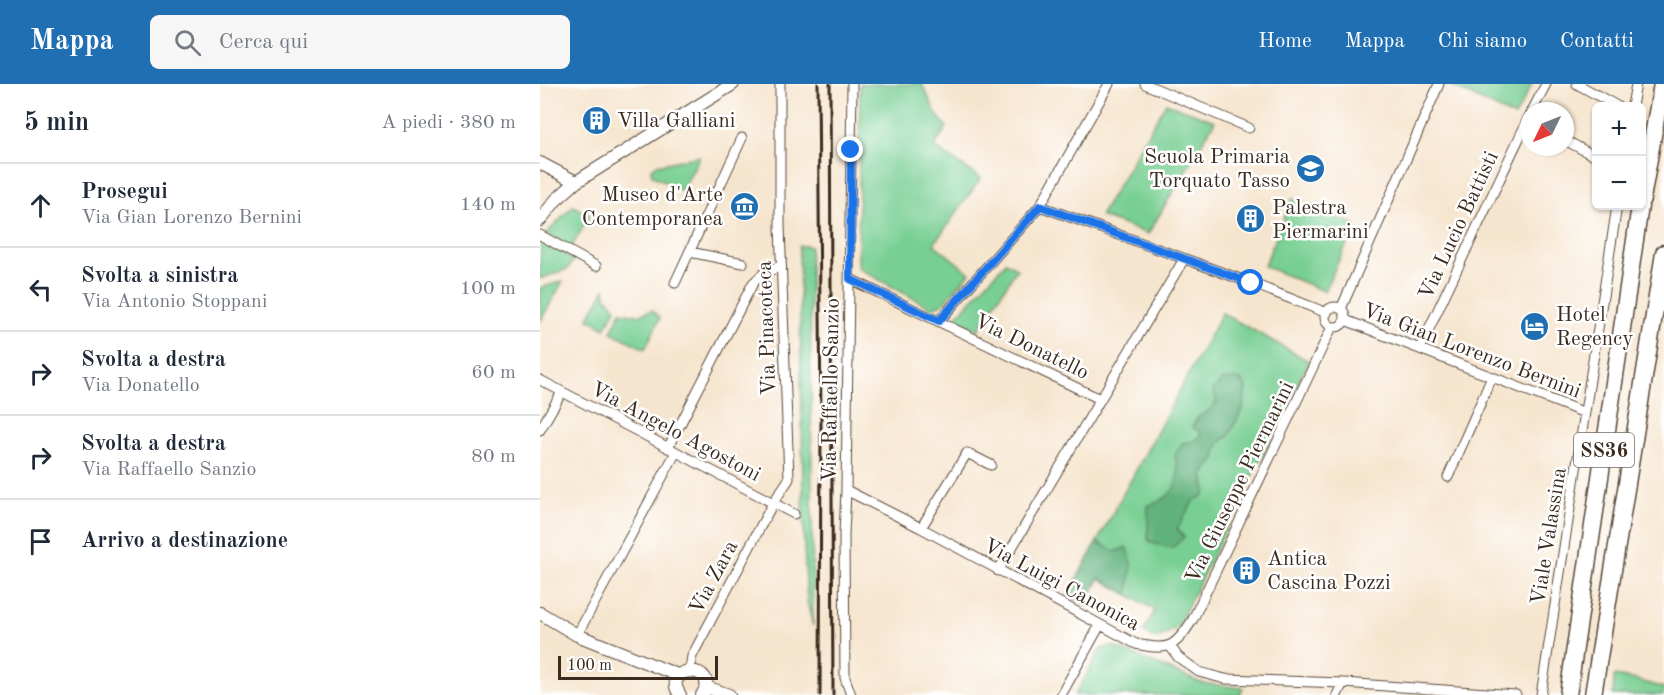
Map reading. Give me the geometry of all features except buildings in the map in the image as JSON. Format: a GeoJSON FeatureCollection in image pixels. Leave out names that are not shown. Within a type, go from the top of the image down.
{"type":"FeatureCollection","features":[{"type":"Feature","properties":{"kind":"highway"},"geometry":{"type":"LineString","coordinates":[[1646,172],[1662,84]]}},
{"type":"Feature","properties":{"kind":"highway","name":"SS36"},"geometry":{"type":"LineString","coordinates":[[1568,695],[1639,210]]}},
{"type":"Feature","properties":{"kind":"highway","name":"SS36"},"geometry":{"type":"LineString","coordinates":[[1596,691],[1664,253]]}},
{"type":"Feature","properties":{"kind":"street"},"geometry":{"type":"LineString","coordinates":[[540,220],[556,200],[576,182],[733,84]]}},
{"type":"Feature","properties":{"kind":"street","name":"Via Pinacoteca"},"geometry":{"type":"LineString","coordinates":[[773,503],[789,479],[780,226],[780,84]]}},
{"type":"Feature","properties":{"kind":"street","name":"Via Raffaello Sanzio"},"geometry":{"type":"LineString","coordinates":[[851,695],[845,678],[844,660],[844,535],[852,84]]}},
{"type":"Feature","properties":{"kind":"street"},"geometry":{"type":"LineString","coordinates":[[939,321],[1040,206],[1109,84]]}},
{"type":"Feature","properties":{"kind":"street"},"geometry":{"type":"LineString","coordinates":[[1145,84],[1249,128]]}},
{"type":"Feature","properties":{"kind":"street"},"geometry":{"type":"LineString","coordinates":[[1341,309],[1439,84]]}},
{"type":"Feature","properties":{"kind":"street","name":"Via Lucio Battisti"},"geometry":{"type":"LineString","coordinates":[[1537,102],[1546,84]]}},
{"type":"Feature","properties":{"kind":"street"},"geometry":{"type":"LineString","coordinates":[[1577,84],[1610,102]]}},
{"type":"Feature","properties":{"kind":"street"},"geometry":{"type":"LineString","coordinates":[[1633,102],[1636,84]]}},
{"type":"Feature","properties":{"kind":"street","name":"Via Lucio Battisti"},"geometry":{"type":"LineString","coordinates":[[1420,348],[1520,136]]}},
{"type":"Feature","properties":{"kind":"street"},"geometry":{"type":"LineString","coordinates":[[675,283],[742,138]]}},
{"type":"Feature","properties":{"kind":"street"},"geometry":{"type":"LineString","coordinates":[[1574,145],[1593,156]]}},
{"type":"Feature","properties":{"kind":"street"},"geometry":{"type":"LineString","coordinates":[[540,163],[576,182]]}},
{"type":"Feature","properties":{"kind":"street"},"geometry":{"type":"LineString","coordinates":[[1040,206],[1327,313]]}},
{"type":"Feature","properties":{"kind":"street","name":"Viale Valassina"},"geometry":{"type":"LineString","coordinates":[[1541,695],[1616,210]]}},
{"type":"Feature","properties":{"kind":"street"},"geometry":{"type":"LineString","coordinates":[[540,235],[596,266]]}},
{"type":"Feature","properties":{"kind":"street"},"geometry":{"type":"LineString","coordinates":[[690,252],[743,263]]}},
{"type":"Feature","properties":{"kind":"street"},"geometry":{"type":"LineString","coordinates":[[998,571],[1184,259]]}},
{"type":"Feature","properties":{"kind":"street"},"geometry":{"type":"LineString","coordinates":[[577,635],[672,450],[753,283],[764,273],[781,266]]}},
{"type":"Feature","properties":{"kind":"street","name":"Via Donatello"},"geometry":{"type":"LineString","coordinates":[[850,279],[1100,399]]}},
{"type":"Feature","properties":{"kind":"street"},"geometry":{"type":"LineString","coordinates":[[1333,308],[1341,309],[1345,320],[1340,326],[1332,327],[1326,320],[1327,313],[1333,308]]}},
{"type":"Feature","properties":{"kind":"street","name":"Via Gian Lorenzo Bernini"},"geometry":{"type":"LineString","coordinates":[[1345,320],[1585,413]]}},
{"type":"Feature","properties":{"kind":"street","name":"Via Giuseppe Piermarini"},"geometry":{"type":"LineString","coordinates":[[1170,646],[1182,638],[1193,619],[1332,327]]}},
{"type":"Feature","properties":{"kind":"street"},"geometry":{"type":"LineString","coordinates":[[1448,477],[1492,377]]}},
{"type":"Feature","properties":{"kind":"street","name":"Via Angelo Agostoni"},"geometry":{"type":"LineString","coordinates":[[540,381],[794,514]]}},
{"type":"Feature","properties":{"kind":"street"},"geometry":{"type":"LineString","coordinates":[[540,430],[562,392]]}},
{"type":"Feature","properties":{"kind":"street"},"geometry":{"type":"LineString","coordinates":[[921,528],[967,453],[991,465]]}},
{"type":"Feature","properties":{"kind":"street","name":"Via Luigi Canonica"},"geometry":{"type":"LineString","coordinates":[[846,490],[1136,644],[1156,648],[1170,646]]}},
{"type":"Feature","properties":{"kind":"street","name":"Via Zara"},"geometry":{"type":"LineString","coordinates":[[685,673],[773,503]]}},
{"type":"Feature","properties":{"kind":"street"},"geometry":{"type":"LineString","coordinates":[[540,612],[577,635],[685,673],[694,671],[704,678],[704,691],[729,695]]}},
{"type":"Feature","properties":{"kind":"street"},"geometry":{"type":"LineString","coordinates":[[1061,695],[1100,625]]}},
{"type":"Feature","properties":{"kind":"street"},"geometry":{"type":"LineString","coordinates":[[1170,646],[1178,657],[1199,672],[1225,679],[1342,683],[1386,691],[1516,695]]}},
{"type":"Feature","properties":{"kind":"street"},"geometry":{"type":"LineString","coordinates":[[677,693],[676,682],[685,673]]}},
{"type":"Feature","properties":{"kind":"street"},"geometry":{"type":"LineString","coordinates":[[1337,695],[1342,683]]}},
{"type":"Feature","properties":{"kind":"green space"},"geometry":{"type":"Polygon","coordinates":[[[860,84],[922,84],[937,115],[947,127],[934,147],[981,178],[934,244],[970,273],[941,305],[931,308],[858,268],[860,84]]]}},
{"type":"Feature","properties":{"kind":"green space"},"geometry":{"type":"Polygon","coordinates":[[[1452,84],[1532,84],[1523,102],[1520,102],[1515,117],[1451,86],[1452,84]]]}},
{"type":"Feature","properties":{"kind":"green space"},"geometry":{"type":"Polygon","coordinates":[[[1166,103],[1215,121],[1148,234],[1100,216],[1166,103]]]}},
{"type":"Feature","properties":{"kind":"green space"},"geometry":{"type":"Polygon","coordinates":[[[700,156],[682,191],[652,175],[651,169],[657,165],[700,156]]]}},
{"type":"Feature","properties":{"kind":"green space"},"geometry":{"type":"Polygon","coordinates":[[[1292,199],[1356,225],[1324,291],[1264,266],[1292,199]]]}},
{"type":"Feature","properties":{"kind":"green space"},"geometry":{"type":"Polygon","coordinates":[[[573,206],[590,215],[571,248],[546,234],[573,206]]]}},
{"type":"Feature","properties":{"kind":"green space"},"geometry":{"type":"Polygon","coordinates":[[[541,240],[574,259],[568,269],[540,279],[541,240]]]}},
{"type":"Feature","properties":{"kind":"green space"},"geometry":{"type":"Polygon","coordinates":[[[799,246],[810,246],[813,626],[807,601],[804,547],[799,246]]]}},
{"type":"Feature","properties":{"kind":"green space"},"geometry":{"type":"Polygon","coordinates":[[[1006,262],[1017,269],[978,330],[955,318],[1006,262]]]}},
{"type":"Feature","properties":{"kind":"green space"},"geometry":{"type":"Polygon","coordinates":[[[563,281],[540,322],[540,288],[563,281]]]}},
{"type":"Feature","properties":{"kind":"green space"},"geometry":{"type":"Polygon","coordinates":[[[605,289],[606,296],[616,309],[605,328],[588,318],[605,289]]]}},
{"type":"Feature","properties":{"kind":"green space"},"geometry":{"type":"Polygon","coordinates":[[[652,310],[660,318],[645,349],[611,332],[621,312],[638,315],[652,310]]]}},
{"type":"Feature","properties":{"kind":"green space"},"geometry":{"type":"Polygon","coordinates":[[[1222,313],[1309,361],[1177,628],[1156,639],[1143,632],[1155,610],[1100,578],[1085,605],[1067,597],[1222,313]]]}},
{"type":"Feature","properties":{"kind":"green space"},"geometry":{"type":"Polygon","coordinates":[[[1222,380],[1241,380],[1246,388],[1243,408],[1228,437],[1222,440],[1215,458],[1203,475],[1206,492],[1194,500],[1177,529],[1184,537],[1172,548],[1151,543],[1148,539],[1148,506],[1164,498],[1174,489],[1178,472],[1175,456],[1182,443],[1191,442],[1200,437],[1200,432],[1192,427],[1199,416],[1209,411],[1217,401],[1213,391],[1222,380]]]}},
{"type":"Feature","properties":{"kind":"green space"},"geometry":{"type":"Polygon","coordinates":[[[1097,542],[1116,552],[1126,547],[1131,559],[1128,595],[1099,578],[1085,605],[1067,597],[1097,542]]]}},
{"type":"Feature","properties":{"kind":"green space"},"geometry":{"type":"Polygon","coordinates":[[[1112,646],[1202,683],[1243,688],[1240,695],[1075,695],[1101,649],[1112,646]]]}},
{"type":"Feature","properties":{"kind":"green space"},"geometry":{"type":"Polygon","coordinates":[[[1614,676],[1664,688],[1664,695],[1613,695],[1614,676]]]}},
{"type":"Feature","properties":{"kind":"railway"},"geometry":{"type":"LineString","coordinates":[[818,84],[821,421],[820,695]]}},
{"type":"Feature","properties":{"kind":"railway"},"geometry":{"type":"LineString","coordinates":[[830,84],[833,695]]}},
{"type":"Feature","properties":{"kind":"place","name":"Villa Galliani"},"geometry":{"type":"Point","coordinates":[596,120]}},
{"type":"Feature","properties":{"kind":"place","name":"Scuola Primaria Torquato Tasso"},"geometry":{"type":"Point","coordinates":[1311,168]}},
{"type":"Feature","properties":{"kind":"place","name":"Museo d'Arte Contemporanea"},"geometry":{"type":"Point","coordinates":[744,206]}},
{"type":"Feature","properties":{"kind":"place","name":"Palestra Piermarini"},"geometry":{"type":"Point","coordinates":[1251,219]}},
{"type":"Feature","properties":{"kind":"place","name":"Hotel Regency"},"geometry":{"type":"Point","coordinates":[1535,326]}},
{"type":"Feature","properties":{"kind":"place","name":"Antica Cascina Pozzi"},"geometry":{"type":"Point","coordinates":[1246,570]}},
{"type":"Feature","properties":{"kind":"route"},"geometry":{"type":"LineString","coordinates":[[851,150],[850,279],[939,321],[1040,206],[1251,283]]}}]}
